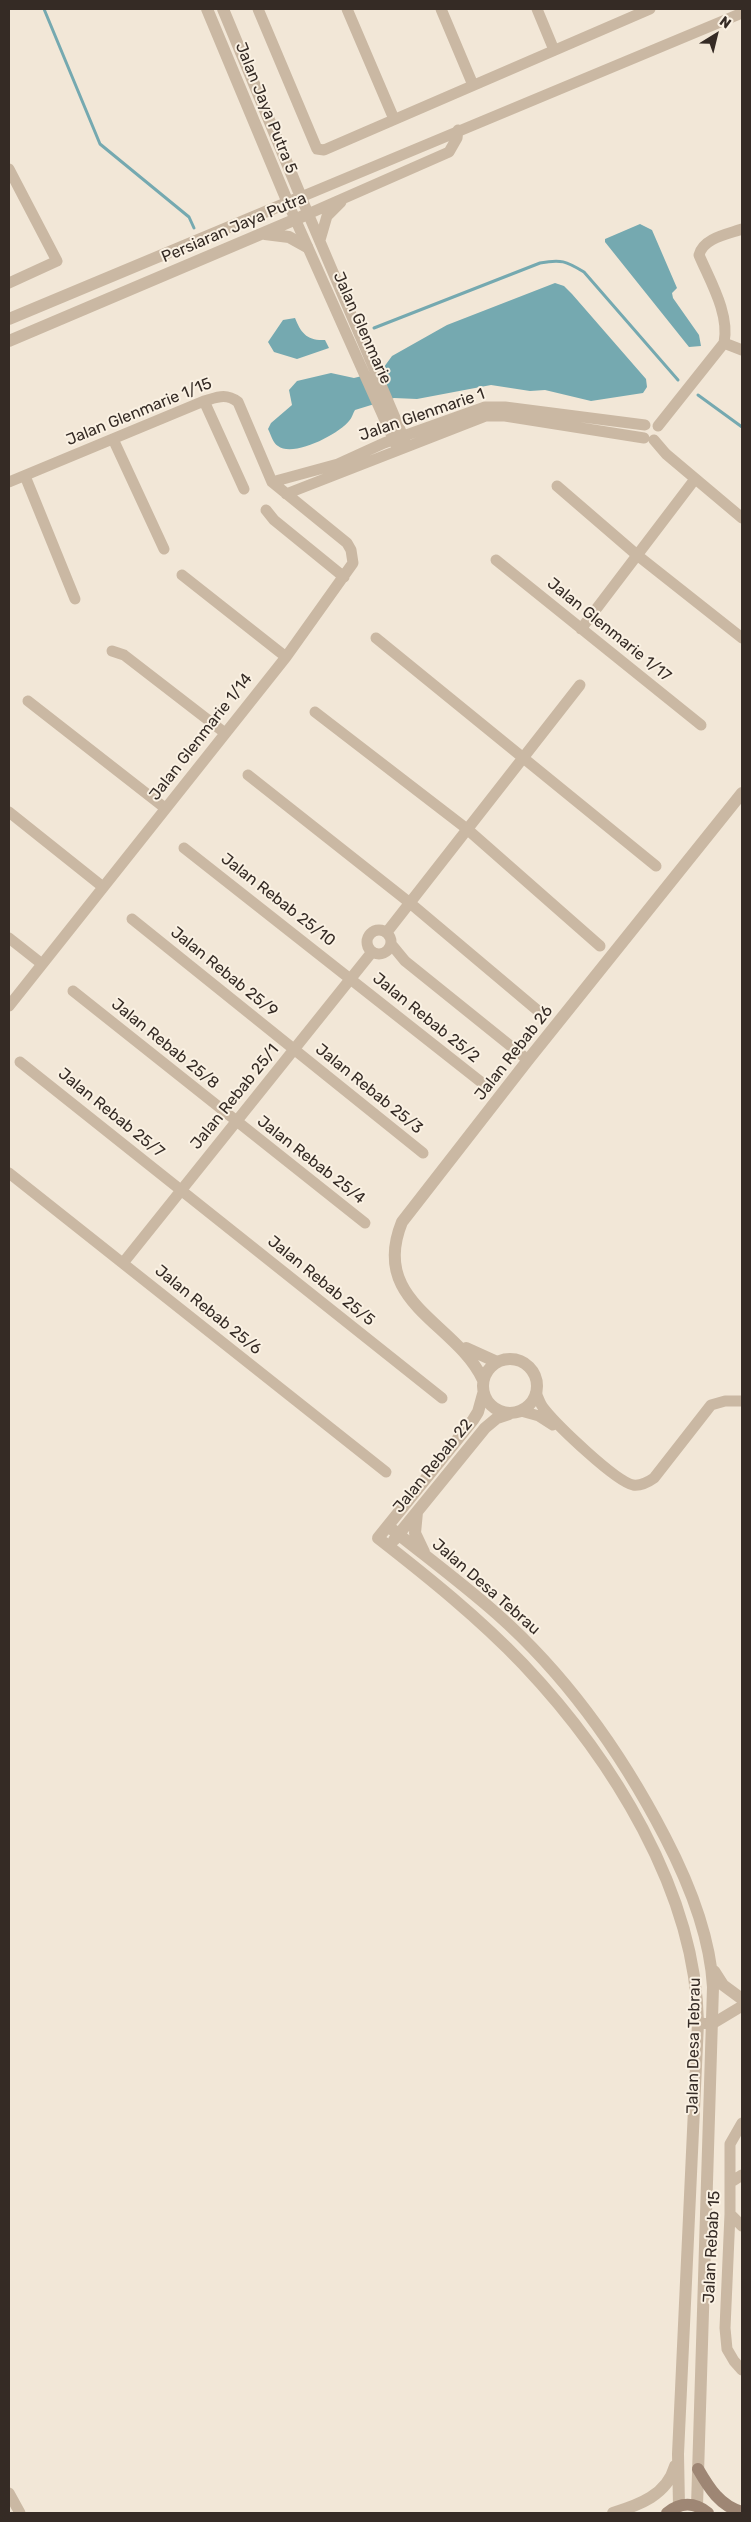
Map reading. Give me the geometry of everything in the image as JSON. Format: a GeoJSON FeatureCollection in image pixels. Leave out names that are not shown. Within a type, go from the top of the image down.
{"type":"FeatureCollection","features":[{"type":"Feature","properties":{"kind":"main road"},"geometry":{"type":"LineString","coordinates":[[698,2469],[716,2496],[730,2507],[742,2512]]}},
{"type":"Feature","properties":{"kind":"main road"},"geometry":{"type":"LineString","coordinates":[[667,2513],[679,2506],[697,2506],[708,2513]]}},
{"type":"Feature","properties":{"kind":"street","name":"Jalan Jaya Putra 5"},"geometry":{"type":"LineString","coordinates":[[208,9],[295,220]]}},
{"type":"Feature","properties":{"kind":"street","name":"Jalan Jaya Putra 5"},"geometry":{"type":"LineString","coordinates":[[223,9],[308,214]]}},
{"type":"Feature","properties":{"kind":"street"},"geometry":{"type":"LineString","coordinates":[[258,9],[317,149],[324,150],[554,50],[632,12],[650,9]]}},
{"type":"Feature","properties":{"kind":"street"},"geometry":{"type":"LineString","coordinates":[[347,9],[394,119]]}},
{"type":"Feature","properties":{"kind":"street"},"geometry":{"type":"LineString","coordinates":[[441,9],[473,85]]}},
{"type":"Feature","properties":{"kind":"street"},"geometry":{"type":"LineString","coordinates":[[537,9],[554,50]]}},
{"type":"Feature","properties":{"kind":"street","name":"Persiaran Jaya Putra"},"geometry":{"type":"LineString","coordinates":[[9,319],[288,203],[734,13]]}},
{"type":"Feature","properties":{"kind":"street","name":"Persiaran Jaya Putra"},"geometry":{"type":"LineString","coordinates":[[9,340],[295,220],[449,152],[457,138],[458,130]]}},
{"type":"Feature","properties":{"kind":"street"},"geometry":{"type":"LineString","coordinates":[[9,169],[57,262],[9,283]]}},
{"type":"Feature","properties":{"kind":"street"},"geometry":{"type":"LineString","coordinates":[[320,240],[327,216],[345,198]]}},
{"type":"Feature","properties":{"kind":"street","name":"Jalan Glenmarie"},"geometry":{"type":"LineString","coordinates":[[308,214],[320,240],[366,365]]}},
{"type":"Feature","properties":{"kind":"street","name":"Jalan Glenmarie"},"geometry":{"type":"LineString","coordinates":[[295,220],[366,365],[401,443]]}},
{"type":"Feature","properties":{"kind":"street"},"geometry":{"type":"LineString","coordinates":[[658,426],[724,343],[726,335],[721,309],[699,254],[708,242],[742,229]]}},
{"type":"Feature","properties":{"kind":"street"},"geometry":{"type":"LineString","coordinates":[[261,234],[289,237],[307,247]]}},
{"type":"Feature","properties":{"kind":"street"},"geometry":{"type":"LineString","coordinates":[[724,343],[742,350]]}},
{"type":"Feature","properties":{"kind":"street","name":"Jalan Glenmarie 1/15"},"geometry":{"type":"LineString","coordinates":[[9,482],[222,395],[230,396],[238,402],[272,482],[286,494]]}},
{"type":"Feature","properties":{"kind":"street"},"geometry":{"type":"LineString","coordinates":[[204,401],[244,489]]}},
{"type":"Feature","properties":{"kind":"street","name":"Jalan Glenmarie 1"},"geometry":{"type":"LineString","coordinates":[[286,494],[316,484],[339,469],[485,407],[505,406],[540,416],[571,421],[649,439]]}},
{"type":"Feature","properties":{"kind":"street","name":"Jalan Glenmarie 1"},"geometry":{"type":"LineString","coordinates":[[571,421],[645,425]]}},
{"type":"Feature","properties":{"kind":"street"},"geometry":{"type":"LineString","coordinates":[[658,426],[650,423],[645,425],[642,430],[649,439],[694,479],[742,518]]}},
{"type":"Feature","properties":{"kind":"street"},"geometry":{"type":"LineString","coordinates":[[649,439],[660,434],[658,426]]}},
{"type":"Feature","properties":{"kind":"street"},"geometry":{"type":"LineString","coordinates":[[113,439],[164,549]]}},
{"type":"Feature","properties":{"kind":"street","name":"Jalan Glenmarie 1"},"geometry":{"type":"LineString","coordinates":[[272,482],[339,469]]}},
{"type":"Feature","properties":{"kind":"street"},"geometry":{"type":"LineString","coordinates":[[25,476],[75,599]]}},
{"type":"Feature","properties":{"kind":"street"},"geometry":{"type":"LineString","coordinates":[[581,629],[694,479]]}},
{"type":"Feature","properties":{"kind":"street"},"geometry":{"type":"LineString","coordinates":[[305,509],[308,494],[316,484]]}},
{"type":"Feature","properties":{"kind":"street"},"geometry":{"type":"LineString","coordinates":[[557,486],[637,555],[742,638]]}},
{"type":"Feature","properties":{"kind":"street","name":"Jalan Glenmarie 1/14"},"geometry":{"type":"LineString","coordinates":[[9,1006],[286,657],[353,563],[351,550],[347,543],[286,494]]}},
{"type":"Feature","properties":{"kind":"street"},"geometry":{"type":"LineString","coordinates":[[266,510],[274,520],[344,577]]}},
{"type":"Feature","properties":{"kind":"street","name":"Jalan Glenmarie 1/17"},"geometry":{"type":"LineString","coordinates":[[496,560],[701,725]]}},
{"type":"Feature","properties":{"kind":"street"},"geometry":{"type":"LineString","coordinates":[[182,575],[286,657]]}},
{"type":"Feature","properties":{"kind":"street"},"geometry":{"type":"LineString","coordinates":[[376,638],[524,756],[656,866]]}},
{"type":"Feature","properties":{"kind":"street"},"geometry":{"type":"LineString","coordinates":[[112,651],[124,655],[225,733]]}},
{"type":"Feature","properties":{"kind":"street"},"geometry":{"type":"LineString","coordinates":[[387,932],[580,685]]}},
{"type":"Feature","properties":{"kind":"street"},"geometry":{"type":"LineString","coordinates":[[28,701],[166,808]]}},
{"type":"Feature","properties":{"kind":"street"},"geometry":{"type":"LineString","coordinates":[[315,712],[467,829],[600,946]]}},
{"type":"Feature","properties":{"kind":"street"},"geometry":{"type":"LineString","coordinates":[[248,775],[410,902],[543,1015]]}},
{"type":"Feature","properties":{"kind":"street","name":"Jalan Rebab 26"},"geometry":{"type":"LineString","coordinates":[[483,1380],[474,1361],[416,1308],[403,1289],[395,1256],[398,1234],[410,1211],[528,1060],[742,793]]}},
{"type":"Feature","properties":{"kind":"street"},"geometry":{"type":"LineString","coordinates":[[9,812],[103,887]]}},
{"type":"Feature","properties":{"kind":"street","name":"Jalan Rebab 25/10"},"geometry":{"type":"LineString","coordinates":[[184,848],[351,978]]}},
{"type":"Feature","properties":{"kind":"street","name":"Jalan Rebab 25/9"},"geometry":{"type":"LineString","coordinates":[[132,918],[295,1050]]}},
{"type":"Feature","properties":{"kind":"street"},"geometry":{"type":"LineString","coordinates":[[387,932],[379,930],[368,936],[367,945],[372,952],[405,961]]}},
{"type":"Feature","properties":{"kind":"street"},"geometry":{"type":"LineString","coordinates":[[387,932],[391,944],[405,961],[528,1060]]}},
{"type":"Feature","properties":{"kind":"street"},"geometry":{"type":"LineString","coordinates":[[9,938],[42,964]]}},
{"type":"Feature","properties":{"kind":"street"},"geometry":{"type":"LineString","coordinates":[[384,954],[391,944]]}},
{"type":"Feature","properties":{"kind":"street","name":"Jalan Rebab 25/1"},"geometry":{"type":"LineString","coordinates":[[123,1263],[372,952]]}},
{"type":"Feature","properties":{"kind":"street","name":"Jalan Rebab 25/2"},"geometry":{"type":"LineString","coordinates":[[351,978],[481,1082]]}},
{"type":"Feature","properties":{"kind":"street","name":"Jalan Rebab 25/8"},"geometry":{"type":"LineString","coordinates":[[73,990],[236,1122]]}},
{"type":"Feature","properties":{"kind":"street","name":"Jalan Rebab 25/3"},"geometry":{"type":"LineString","coordinates":[[295,1050],[423,1153]]}},
{"type":"Feature","properties":{"kind":"street","name":"Jalan Rebab 25/7"},"geometry":{"type":"LineString","coordinates":[[20,1062],[180,1190]]}},
{"type":"Feature","properties":{"kind":"street","name":"Jalan Rebab 25/4"},"geometry":{"type":"LineString","coordinates":[[236,1122],[365,1223]]}},
{"type":"Feature","properties":{"kind":"street","name":"Jalan Rebab 25/6"},"geometry":{"type":"LineString","coordinates":[[9,1173],[386,1472]]}},
{"type":"Feature","properties":{"kind":"street","name":"Jalan Rebab 25/5"},"geometry":{"type":"LineString","coordinates":[[180,1190],[442,1398]]}},
{"type":"Feature","properties":{"kind":"street","name":"Jalan Rebab 26"},"geometry":{"type":"LineString","coordinates":[[455,1342],[497,1362]]}},
{"type":"Feature","properties":{"kind":"street"},"geometry":{"type":"LineString","coordinates":[[515,1412],[531,1404],[536,1393],[536,1380],[526,1365],[509,1359],[497,1362],[488,1370],[483,1380],[483,1394],[490,1406],[502,1413],[515,1412],[539,1416],[567,1434],[622,1480],[640,1485],[654,1478],[711,1405],[725,1401],[742,1401]]}},
{"type":"Feature","properties":{"kind":"street"},"geometry":{"type":"LineString","coordinates":[[536,1393],[543,1408],[567,1434]]}},
{"type":"Feature","properties":{"kind":"street","name":"Jalan Rebab 22"},"geometry":{"type":"LineString","coordinates":[[378,1538],[473,1420],[478,1412],[483,1394]]}},
{"type":"Feature","properties":{"kind":"street","name":"Jalan Rebab 22"},"geometry":{"type":"LineString","coordinates":[[388,1547],[485,1428],[497,1418],[515,1412]]}},
{"type":"Feature","properties":{"kind":"street"},"geometry":{"type":"LineString","coordinates":[[417,1512],[414,1525],[416,1540],[429,1560]]}},
{"type":"Feature","properties":{"kind":"street","name":"Jalan Desa Tebrau"},"geometry":{"type":"LineString","coordinates":[[388,1526],[497,1614],[534,1650],[587,1712],[622,1761],[648,1805],[685,1879],[706,1942],[712,1966],[712,2024],[697,2506]]}},
{"type":"Feature","properties":{"kind":"street","name":"Jalan Desa Tebrau"},"geometry":{"type":"LineString","coordinates":[[378,1538],[479,1622],[523,1664],[573,1722],[607,1770],[633,1814],[670,1887],[694,1971],[698,2023],[678,2454],[679,2506]]}},
{"type":"Feature","properties":{"kind":"street"},"geometry":{"type":"LineString","coordinates":[[712,1966],[723,1985],[742,1998]]}},
{"type":"Feature","properties":{"kind":"street"},"geometry":{"type":"LineString","coordinates":[[698,2023],[712,2024],[742,2006]]}},
{"type":"Feature","properties":{"kind":"street","name":"Jalan Rebab 15"},"geometry":{"type":"LineString","coordinates":[[742,2123],[730,2144],[731,2182],[726,2291],[727,2348],[734,2361],[742,2370]]}},
{"type":"Feature","properties":{"kind":"street"},"geometry":{"type":"LineString","coordinates":[[731,2182],[742,2175]]}},
{"type":"Feature","properties":{"kind":"street"},"geometry":{"type":"LineString","coordinates":[[730,2214],[742,2226]]}},
{"type":"Feature","properties":{"kind":"street"},"geometry":{"type":"LineString","coordinates":[[613,2513],[635,2506],[663,2489],[672,2475],[678,2454]]}},
{"type":"Feature","properties":{"kind":"street"},"geometry":{"type":"LineString","coordinates":[[9,2494],[20,2513]]}},
{"type":"Feature","properties":{"kind":"water"},"geometry":{"type":"Polygon","coordinates":[[[640,224],[652,230],[677,288],[672,293],[673,298],[699,335],[701,346],[689,347],[605,242],[605,239],[640,224]]]}},
{"type":"Feature","properties":{"kind":"water"},"geometry":{"type":"Polygon","coordinates":[[[555,283],[564,286],[572,294],[646,379],[647,387],[643,393],[591,401],[545,390],[530,391],[491,385],[417,399],[394,398],[355,410],[349,421],[336,432],[304,447],[285,449],[276,445],[273,441],[268,429],[271,423],[292,405],[289,390],[297,381],[331,373],[354,378],[362,376],[384,367],[392,356],[447,325],[555,283]]]}},
{"type":"Feature","properties":{"kind":"water"},"geometry":{"type":"Polygon","coordinates":[[[295,318],[302,332],[314,339],[325,340],[329,348],[297,359],[274,352],[268,342],[283,320],[295,318]]]}},
{"type":"Feature","properties":{"kind":"waterway"},"geometry":{"type":"LineString","coordinates":[[44,9],[100,144],[189,217],[194,228]]}},
{"type":"Feature","properties":{"kind":"waterway"},"geometry":{"type":"LineString","coordinates":[[374,328],[540,263],[563,262],[584,272],[678,380]]}},
{"type":"Feature","properties":{"kind":"waterway"},"geometry":{"type":"LineString","coordinates":[[698,395],[742,427]]}}]}
